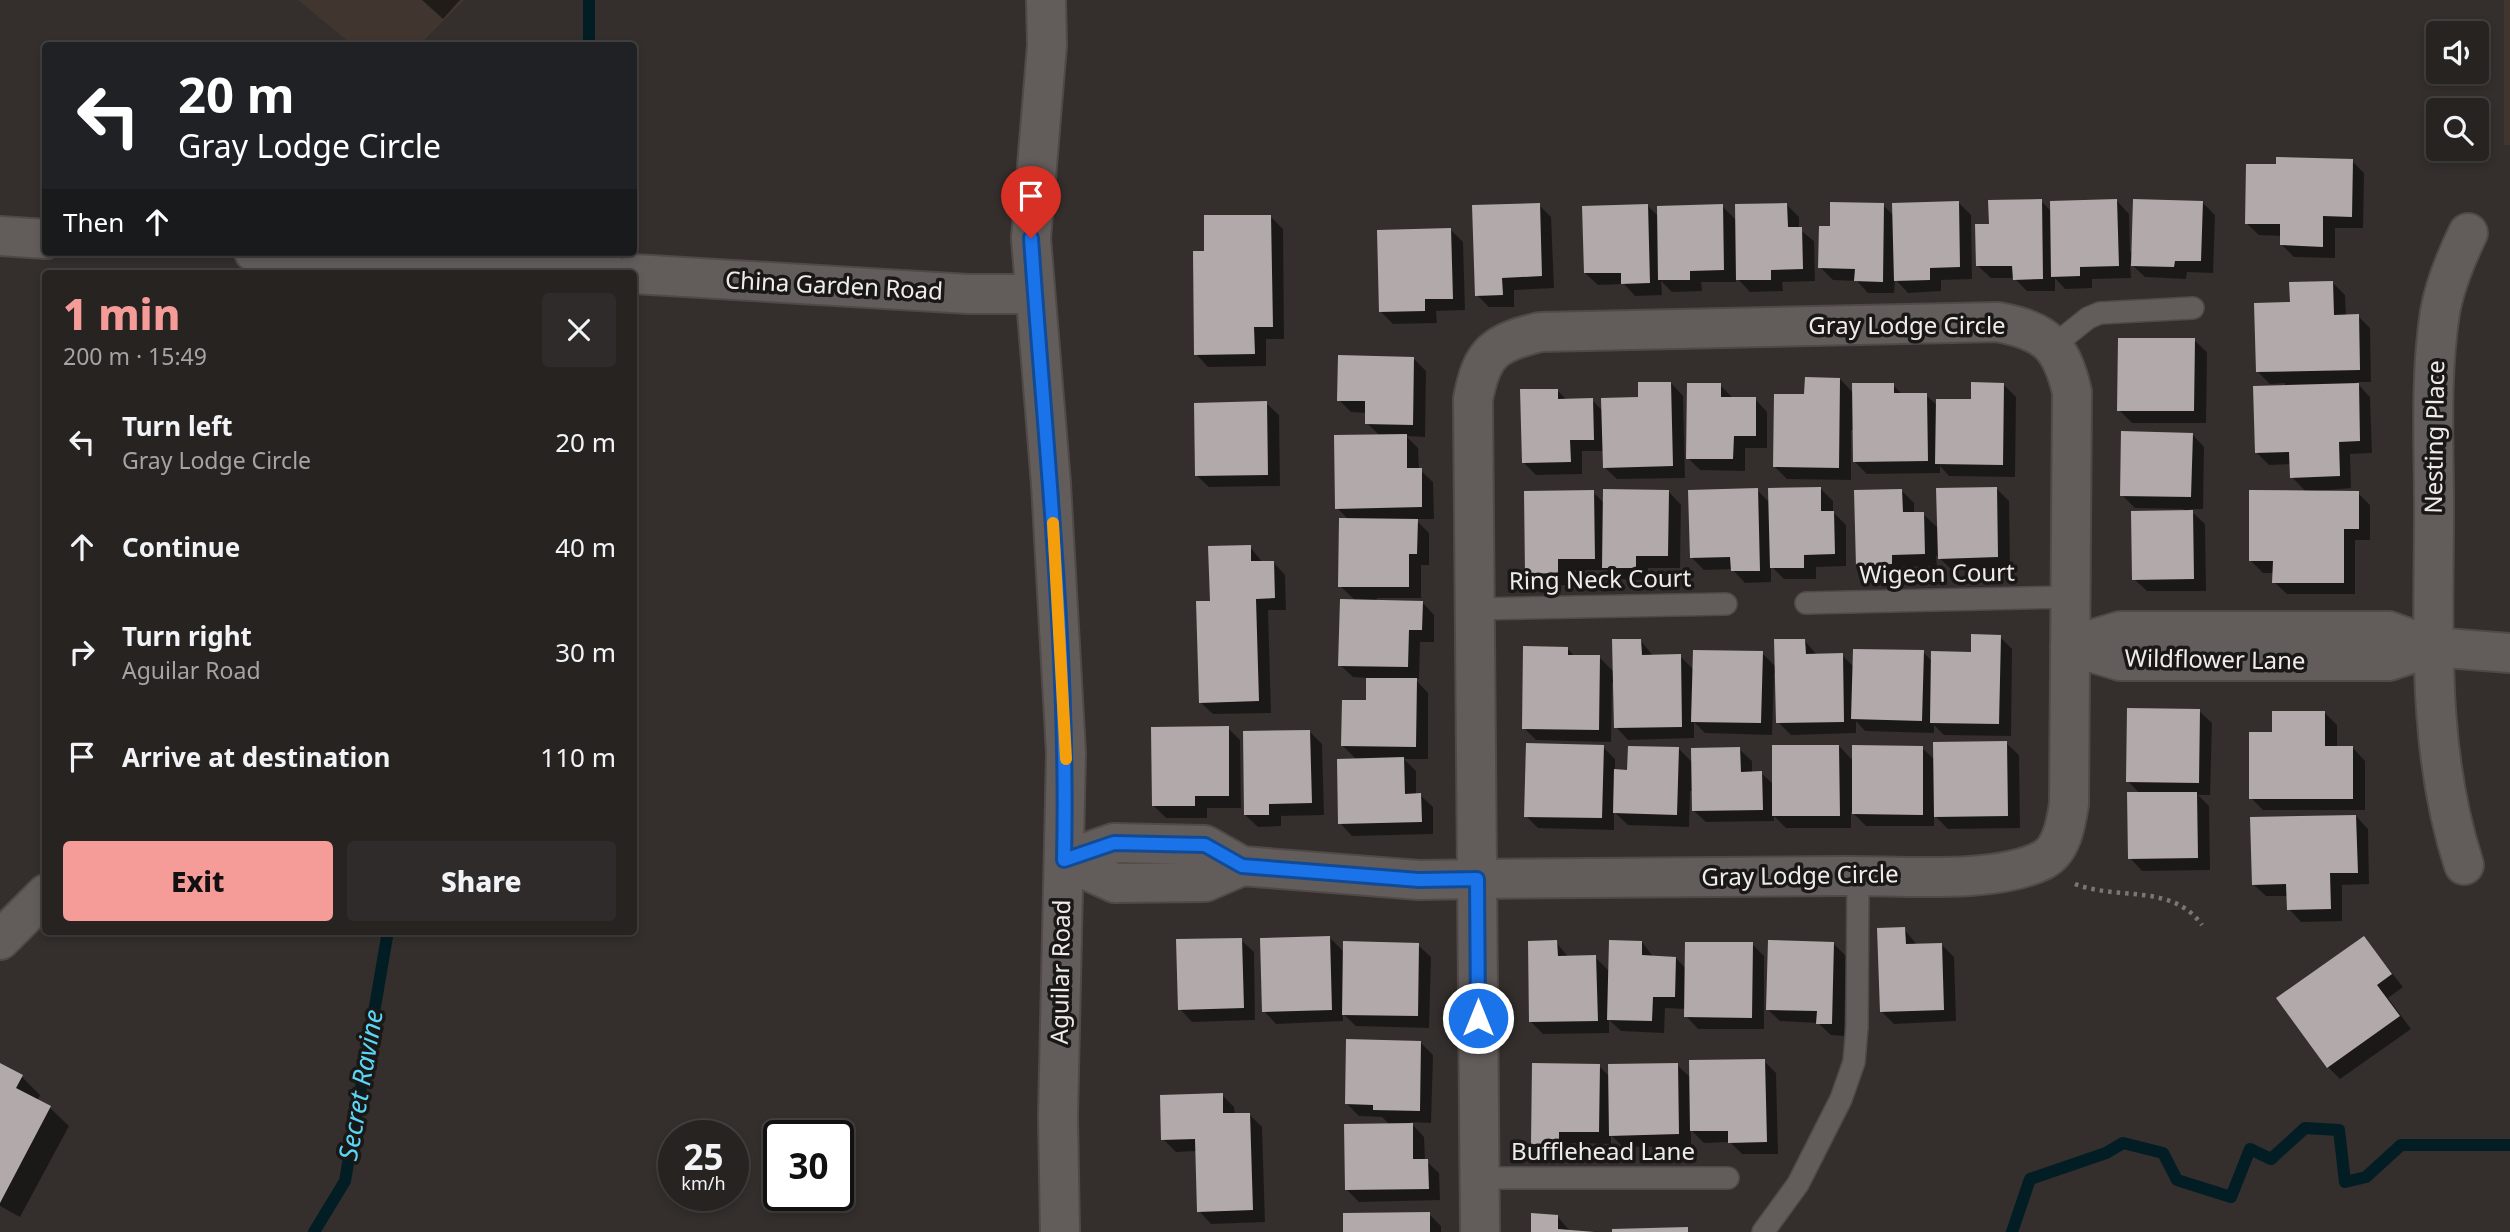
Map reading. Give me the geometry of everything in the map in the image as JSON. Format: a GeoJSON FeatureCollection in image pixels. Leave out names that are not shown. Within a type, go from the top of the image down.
{"type":"FeatureCollection","features":[{"type":"Feature","properties":{"kind":"street","name":"Aguilar Road"},"geometry":{"type":"LineString","coordinates":[[1046,0],[1047,45],[1031,238],[1051,484],[1066,754],[1058,1116],[1060,1232]]}},
{"type":"Feature","properties":{"kind":"street","name":"Nesting Place"},"geometry":{"type":"LineString","coordinates":[[2464,865],[2451,827],[2437,747],[2434,646],[2434,361],[2441,310],[2451,272],[2468,233]]}},
{"type":"Feature","properties":{"kind":"street"},"geometry":{"type":"LineString","coordinates":[[0,236],[42,239]]}},
{"type":"Feature","properties":{"kind":"street"},"geometry":{"type":"LineString","coordinates":[[289,259],[540,270]]}},
{"type":"Feature","properties":{"kind":"street","name":"China Garden Road"},"geometry":{"type":"LineString","coordinates":[[646,275],[970,294],[1035,294]]}},
{"type":"Feature","properties":{"kind":"street","name":"Gray Lodge Circle"},"geometry":{"type":"LineString","coordinates":[[1477,879],[1473,399],[1477,375],[1489,353],[1509,340],[1540,332],[1998,322],[2028,328],[2053,346]]}},
{"type":"Feature","properties":{"kind":"street"},"geometry":{"type":"LineString","coordinates":[[2046,859],[2064,834],[2069,804],[2072,392],[2065,364],[2053,346]]}},
{"type":"Feature","properties":{"kind":"street","name":"Wildflower Lane"},"geometry":{"type":"LineString","coordinates":[[2070,646],[2120,661],[2190,646],[2303,646],[2389,661],[2434,646],[2510,653]]}},
{"type":"Feature","properties":{"kind":"street","name":"Gray Lodge Circle"},"geometry":{"type":"LineString","coordinates":[[1064,860],[1114,843],[1205,845],[1242,866],[1419,880],[1982,874],[2016,870],[2046,859]]}},
{"type":"Feature","properties":{"kind":"street"},"geometry":{"type":"LineString","coordinates":[[1477,879],[1480,1232]]}},
{"type":"Feature","properties":{"kind":"street"},"geometry":{"type":"LineString","coordinates":[[0,940],[42,898]]}},
{"type":"Feature","properties":{"kind":"lane"},"geometry":{"type":"LineString","coordinates":[[2053,346],[2088,318],[2099,313],[2193,308]]}},
{"type":"Feature","properties":{"kind":"lane","name":"Wigeon Court"},"geometry":{"type":"LineString","coordinates":[[1806,603],[2070,597]]}},
{"type":"Feature","properties":{"kind":"lane","name":"Ring Neck Court"},"geometry":{"type":"LineString","coordinates":[[1474,609],[1726,604]]}},
{"type":"Feature","properties":{"kind":"lane"},"geometry":{"type":"LineString","coordinates":[[1763,1232],[1798,1184],[1841,1099],[1854,1062],[1857,1027],[1858,876]]}},
{"type":"Feature","properties":{"kind":"lane","name":"Bufflehead Lane"},"geometry":{"type":"LineString","coordinates":[[1479,1178],[1728,1178]]}},
{"type":"Feature","properties":{"kind":"path"},"geometry":{"type":"LineString","coordinates":[[2046,859],[2070,882],[2095,892],[2169,899],[2191,909],[2202,925]]}},
{"type":"Feature","properties":{"kind":"shaded area"},"geometry":{"type":"Polygon","coordinates":[[[298,0],[464,0],[422,42],[349,42],[298,0]]]}},
{"type":"Feature","properties":{"kind":"shaded area"},"geometry":{"type":"Polygon","coordinates":[[[2504,0],[2510,0],[2510,145],[2504,145],[2504,0]]]}},
{"type":"Feature","properties":{"kind":"building"},"geometry":{"type":"Polygon","coordinates":[[[2276,157],[2353,159],[2352,217],[2323,216],[2323,247],[2280,245],[2280,224],[2245,224],[2246,164],[2276,164],[2276,157]]]}},
{"type":"Feature","properties":{"kind":"building"},"geometry":{"type":"Polygon","coordinates":[[[2042,199],[2043,279],[2013,280],[2012,266],[1976,266],[1975,224],[1989,224],[1988,200],[2042,199]]]}},
{"type":"Feature","properties":{"kind":"building"},"geometry":{"type":"Polygon","coordinates":[[[2117,199],[2119,266],[2080,267],[2080,276],[2051,277],[2050,201],[2117,199]]]}},
{"type":"Feature","properties":{"kind":"building"},"geometry":{"type":"Polygon","coordinates":[[[2133,199],[2203,201],[2201,261],[2175,261],[2174,267],[2131,266],[2133,199]]]}},
{"type":"Feature","properties":{"kind":"building"},"geometry":{"type":"Polygon","coordinates":[[[1959,201],[1960,267],[1930,268],[1930,280],[1894,281],[1892,203],[1959,201]]]}},
{"type":"Feature","properties":{"kind":"building"},"geometry":{"type":"Polygon","coordinates":[[[1830,202],[1884,203],[1883,282],[1854,281],[1855,269],[1818,268],[1819,226],[1830,226],[1830,202]]]}},
{"type":"Feature","properties":{"kind":"building"},"geometry":{"type":"Polygon","coordinates":[[[1540,203],[1542,276],[1502,278],[1503,295],[1475,296],[1472,205],[1540,203]]]}},
{"type":"Feature","properties":{"kind":"building"},"geometry":{"type":"Polygon","coordinates":[[[1787,203],[1788,227],[1802,227],[1803,269],[1771,270],[1771,280],[1736,280],[1735,204],[1787,203]]]}},
{"type":"Feature","properties":{"kind":"building"},"geometry":{"type":"Polygon","coordinates":[[[1648,204],[1650,283],[1621,284],[1621,273],[1584,273],[1582,206],[1648,204]]]}},
{"type":"Feature","properties":{"kind":"building"},"geometry":{"type":"Polygon","coordinates":[[[1723,204],[1724,270],[1690,271],[1690,280],[1658,280],[1657,206],[1723,204]]]}},
{"type":"Feature","properties":{"kind":"building"},"geometry":{"type":"Polygon","coordinates":[[[1204,215],[1271,215],[1273,327],[1254,327],[1255,354],[1194,355],[1193,251],[1204,251],[1204,215]]]}},
{"type":"Feature","properties":{"kind":"building"},"geometry":{"type":"Polygon","coordinates":[[[1451,228],[1453,299],[1425,299],[1425,311],[1379,312],[1377,230],[1451,228]]]}},
{"type":"Feature","properties":{"kind":"building"},"geometry":{"type":"Polygon","coordinates":[[[2333,281],[2334,315],[2359,314],[2360,370],[2256,372],[2254,303],[2290,302],[2289,282],[2333,281]]]}},
{"type":"Feature","properties":{"kind":"building"},"geometry":{"type":"Polygon","coordinates":[[[2118,338],[2195,338],[2194,411],[2117,411],[2118,338]]]}},
{"type":"Feature","properties":{"kind":"building"},"geometry":{"type":"Polygon","coordinates":[[[1338,355],[1414,357],[1413,425],[1365,424],[1365,401],[1337,401],[1338,355]]]}},
{"type":"Feature","properties":{"kind":"building"},"geometry":{"type":"Polygon","coordinates":[[[1805,377],[1840,378],[1839,468],[1773,467],[1774,394],[1804,394],[1805,377]]]}},
{"type":"Feature","properties":{"kind":"building"},"geometry":{"type":"Polygon","coordinates":[[[1638,382],[1671,382],[1673,466],[1603,468],[1601,398],[1638,397],[1638,382]]]}},
{"type":"Feature","properties":{"kind":"building"},"geometry":{"type":"Polygon","coordinates":[[[1971,382],[2004,383],[2003,465],[1935,464],[1936,399],[1971,399],[1971,382]]]}},
{"type":"Feature","properties":{"kind":"building"},"geometry":{"type":"Polygon","coordinates":[[[1687,383],[1721,383],[1721,397],[1756,397],[1756,436],[1734,436],[1733,459],[1686,459],[1687,383]]]}},
{"type":"Feature","properties":{"kind":"building"},"geometry":{"type":"Polygon","coordinates":[[[1852,383],[1894,383],[1894,393],[1927,393],[1928,461],[1853,462],[1852,383]]]}},
{"type":"Feature","properties":{"kind":"building"},"geometry":{"type":"Polygon","coordinates":[[[2359,383],[2360,441],[2339,442],[2340,476],[2290,478],[2289,452],[2255,453],[2253,386],[2359,383]]]}},
{"type":"Feature","properties":{"kind":"building"},"geometry":{"type":"Polygon","coordinates":[[[1520,389],[1558,389],[1558,399],[1593,398],[1594,440],[1570,440],[1571,462],[1522,463],[1520,389]]]}},
{"type":"Feature","properties":{"kind":"building"},"geometry":{"type":"Polygon","coordinates":[[[1267,401],[1268,475],[1195,476],[1194,403],[1267,401]]]}},
{"type":"Feature","properties":{"kind":"building"},"geometry":{"type":"Polygon","coordinates":[[[2121,431],[2193,433],[2191,497],[2120,496],[2121,431]]]}},
{"type":"Feature","properties":{"kind":"building"},"geometry":{"type":"Polygon","coordinates":[[[1407,434],[1407,468],[1422,468],[1422,507],[1335,509],[1334,435],[1407,434]]]}},
{"type":"Feature","properties":{"kind":"building"},"geometry":{"type":"Polygon","coordinates":[[[1821,487],[1821,511],[1834,511],[1835,554],[1804,555],[1804,568],[1770,568],[1768,488],[1821,487]]]}},
{"type":"Feature","properties":{"kind":"building"},"geometry":{"type":"Polygon","coordinates":[[[1997,487],[1998,557],[1938,559],[1936,488],[1997,487]]]}},
{"type":"Feature","properties":{"kind":"building"},"geometry":{"type":"Polygon","coordinates":[[[1758,488],[1760,571],[1731,571],[1730,557],[1690,558],[1688,490],[1758,488]]]}},
{"type":"Feature","properties":{"kind":"building"},"geometry":{"type":"Polygon","coordinates":[[[1603,489],[1669,490],[1668,556],[1636,556],[1636,568],[1602,568],[1603,489]]]}},
{"type":"Feature","properties":{"kind":"building"},"geometry":{"type":"Polygon","coordinates":[[[1902,489],[1903,512],[1924,512],[1925,554],[1892,555],[1892,564],[1856,566],[1854,490],[1902,489]]]}},
{"type":"Feature","properties":{"kind":"building"},"geometry":{"type":"Polygon","coordinates":[[[1594,490],[1595,559],[1558,559],[1558,573],[1525,574],[1524,491],[1594,490]]]}},
{"type":"Feature","properties":{"kind":"building"},"geometry":{"type":"Polygon","coordinates":[[[2249,490],[2359,491],[2359,529],[2344,529],[2344,583],[2272,583],[2273,561],[2249,561],[2249,490]]]}},
{"type":"Feature","properties":{"kind":"building"},"geometry":{"type":"Polygon","coordinates":[[[2193,510],[2194,579],[2132,580],[2131,511],[2193,510]]]}},
{"type":"Feature","properties":{"kind":"building"},"geometry":{"type":"Polygon","coordinates":[[[1339,518],[1418,519],[1417,554],[1409,554],[1409,587],[1338,587],[1339,518]]]}},
{"type":"Feature","properties":{"kind":"building"},"geometry":{"type":"Polygon","coordinates":[[[1251,545],[1251,561],[1274,561],[1275,598],[1256,599],[1259,701],[1199,703],[1196,601],[1210,601],[1208,546],[1251,545]]]}},
{"type":"Feature","properties":{"kind":"building"},"geometry":{"type":"Polygon","coordinates":[[[1340,599],[1423,601],[1422,630],[1409,630],[1408,667],[1338,666],[1340,599]]]}},
{"type":"Feature","properties":{"kind":"building"},"geometry":{"type":"Polygon","coordinates":[[[1971,634],[2001,635],[1999,724],[1930,723],[1931,651],[1971,652],[1971,634]]]}},
{"type":"Feature","properties":{"kind":"building"},"geometry":{"type":"Polygon","coordinates":[[[1612,639],[1641,639],[1642,655],[1681,654],[1682,727],[1614,728],[1612,639]]]}},
{"type":"Feature","properties":{"kind":"building"},"geometry":{"type":"Polygon","coordinates":[[[1774,639],[1805,639],[1806,654],[1843,653],[1844,722],[1776,723],[1774,639]]]}},
{"type":"Feature","properties":{"kind":"building"},"geometry":{"type":"Polygon","coordinates":[[[1523,646],[1568,647],[1568,655],[1600,655],[1599,730],[1522,729],[1523,646]]]}},
{"type":"Feature","properties":{"kind":"building"},"geometry":{"type":"Polygon","coordinates":[[[1853,649],[1924,650],[1922,721],[1851,719],[1853,649]]]}},
{"type":"Feature","properties":{"kind":"building"},"geometry":{"type":"Polygon","coordinates":[[[1693,650],[1763,651],[1761,723],[1691,722],[1693,650]]]}},
{"type":"Feature","properties":{"kind":"building"},"geometry":{"type":"Polygon","coordinates":[[[1366,678],[1417,678],[1416,747],[1341,746],[1342,700],[1366,700],[1366,678]]]}},
{"type":"Feature","properties":{"kind":"building"},"geometry":{"type":"Polygon","coordinates":[[[2127,708],[2200,709],[2199,783],[2126,782],[2127,708]]]}},
{"type":"Feature","properties":{"kind":"building"},"geometry":{"type":"Polygon","coordinates":[[[2272,711],[2325,711],[2325,746],[2353,746],[2353,799],[2249,799],[2249,732],[2272,732],[2272,711]]]}},
{"type":"Feature","properties":{"kind":"building"},"geometry":{"type":"Polygon","coordinates":[[[1229,726],[1229,796],[1195,796],[1195,806],[1152,806],[1151,727],[1229,726]]]}},
{"type":"Feature","properties":{"kind":"building"},"geometry":{"type":"Polygon","coordinates":[[[1310,730],[1312,803],[1269,804],[1269,815],[1244,815],[1243,731],[1310,730]]]}},
{"type":"Feature","properties":{"kind":"building"},"geometry":{"type":"Polygon","coordinates":[[[2007,741],[2008,816],[1934,817],[1933,742],[2007,741]]]}},
{"type":"Feature","properties":{"kind":"building"},"geometry":{"type":"Polygon","coordinates":[[[1526,743],[1604,745],[1602,818],[1524,817],[1526,743]]]}},
{"type":"Feature","properties":{"kind":"building"},"geometry":{"type":"Polygon","coordinates":[[[1772,745],[1839,745],[1840,816],[1772,816],[1772,745]]]}},
{"type":"Feature","properties":{"kind":"building"},"geometry":{"type":"Polygon","coordinates":[[[1852,745],[1923,746],[1923,815],[1852,814],[1852,745]]]}},
{"type":"Feature","properties":{"kind":"building"},"geometry":{"type":"Polygon","coordinates":[[[1628,746],[1679,747],[1677,815],[1613,813],[1614,769],[1627,770],[1628,746]]]}},
{"type":"Feature","properties":{"kind":"building"},"geometry":{"type":"Polygon","coordinates":[[[1740,747],[1741,772],[1762,771],[1763,810],[1692,811],[1691,748],[1740,747]]]}},
{"type":"Feature","properties":{"kind":"building"},"geometry":{"type":"Polygon","coordinates":[[[1404,757],[1405,794],[1421,793],[1422,822],[1338,824],[1337,759],[1404,757]]]}},
{"type":"Feature","properties":{"kind":"building"},"geometry":{"type":"Polygon","coordinates":[[[2127,792],[2197,792],[2198,858],[2128,859],[2127,792]]]}},
{"type":"Feature","properties":{"kind":"building"},"geometry":{"type":"Polygon","coordinates":[[[2356,815],[2358,873],[2330,873],[2331,909],[2287,910],[2286,884],[2252,885],[2250,817],[2356,815]]]}},
{"type":"Feature","properties":{"kind":"building"},"geometry":{"type":"Polygon","coordinates":[[[1905,927],[1906,944],[1942,943],[1944,1010],[1880,1012],[1877,928],[1905,927]]]}},
{"type":"Feature","properties":{"kind":"building"},"geometry":{"type":"Polygon","coordinates":[[[1330,936],[1332,1010],[1262,1012],[1260,938],[1330,936]]]}},
{"type":"Feature","properties":{"kind":"building"},"geometry":{"type":"Polygon","coordinates":[[[2364,936],[2392,974],[2377,985],[2400,1016],[2327,1068],[2276,998],[2364,936]]]}},
{"type":"Feature","properties":{"kind":"building"},"geometry":{"type":"Polygon","coordinates":[[[1242,938],[1244,1008],[1178,1010],[1176,939],[1242,938]]]}},
{"type":"Feature","properties":{"kind":"building"},"geometry":{"type":"Polygon","coordinates":[[[1557,940],[1558,956],[1596,955],[1598,1021],[1529,1022],[1528,941],[1557,940]]]}},
{"type":"Feature","properties":{"kind":"building"},"geometry":{"type":"Polygon","coordinates":[[[1609,940],[1642,941],[1642,955],[1676,957],[1675,997],[1653,997],[1652,1021],[1607,1020],[1609,940]]]}},
{"type":"Feature","properties":{"kind":"building"},"geometry":{"type":"Polygon","coordinates":[[[1768,940],[1834,942],[1832,1024],[1816,1024],[1817,1011],[1766,1010],[1768,940]]]}},
{"type":"Feature","properties":{"kind":"building"},"geometry":{"type":"Polygon","coordinates":[[[1343,941],[1419,943],[1418,1016],[1342,1015],[1343,941]]]}},
{"type":"Feature","properties":{"kind":"building"},"geometry":{"type":"Polygon","coordinates":[[[1685,942],[1753,942],[1752,1018],[1684,1017],[1685,942]]]}},
{"type":"Feature","properties":{"kind":"building"},"geometry":{"type":"Polygon","coordinates":[[[1346,1039],[1421,1041],[1420,1111],[1373,1110],[1373,1105],[1345,1104],[1346,1039]]]}},
{"type":"Feature","properties":{"kind":"building"},"geometry":{"type":"Polygon","coordinates":[[[1765,1059],[1767,1142],[1728,1143],[1728,1131],[1690,1131],[1689,1060],[1765,1059]]]}},
{"type":"Feature","properties":{"kind":"building"},"geometry":{"type":"Polygon","coordinates":[[[0,1063],[23,1075],[16,1088],[51,1106],[0,1203],[0,1063]]]}},
{"type":"Feature","properties":{"kind":"building"},"geometry":{"type":"Polygon","coordinates":[[[1532,1063],[1600,1064],[1599,1132],[1559,1132],[1559,1145],[1531,1144],[1532,1063]]]}},
{"type":"Feature","properties":{"kind":"building"},"geometry":{"type":"Polygon","coordinates":[[[1678,1063],[1679,1134],[1609,1136],[1608,1064],[1678,1063]]]}},
{"type":"Feature","properties":{"kind":"building"},"geometry":{"type":"Polygon","coordinates":[[[1223,1093],[1223,1113],[1250,1113],[1253,1210],[1197,1212],[1195,1139],[1161,1140],[1160,1095],[1223,1093]]]}},
{"type":"Feature","properties":{"kind":"building"},"geometry":{"type":"Polygon","coordinates":[[[1413,1123],[1413,1159],[1428,1159],[1429,1189],[1345,1190],[1344,1124],[1413,1123]]]}},
{"type":"Feature","properties":{"kind":"building"},"geometry":{"type":"Polygon","coordinates":[[[1430,1212],[1430,1232],[1343,1232],[1343,1213],[1430,1212]]]}},
{"type":"Feature","properties":{"kind":"building"},"geometry":{"type":"Polygon","coordinates":[[[1531,1213],[1558,1215],[1558,1229],[1595,1232],[1531,1232],[1531,1213]]]}},
{"type":"Feature","properties":{"kind":"building"},"geometry":{"type":"Polygon","coordinates":[[[1688,1227],[1688,1232],[1612,1232],[1612,1229],[1688,1227]]]}},
{"type":"Feature","properties":{"kind":"waterway","name":"Secret Ravine"},"geometry":{"type":"LineString","coordinates":[[589,0],[589,42]]}},
{"type":"Feature","properties":{"kind":"waterway","name":"Secret Ravine"},"geometry":{"type":"LineString","coordinates":[[314,1232],[345,1181],[387,935]]}},
{"type":"Feature","properties":{"kind":"waterway"},"geometry":{"type":"LineString","coordinates":[[2012,1232],[2030,1179],[2106,1153],[2123,1143],[2163,1153],[2177,1180],[2231,1197],[2250,1149],[2271,1159],[2305,1128],[2339,1130],[2345,1182],[2366,1177],[2401,1145],[2510,1145]]}},
{"type":"Feature","properties":{"kind":"slow traffic"},"geometry":{"type":"LineString","coordinates":[[1053,523],[1066,759]]}},
{"type":"Feature","properties":{"kind":"route"},"geometry":{"type":"LineString","coordinates":[[1031,238],[1051,484],[1066,754],[1064,860],[1114,843],[1205,845],[1242,866],[1419,880],[1477,879],[1478,1018]]}}]}
